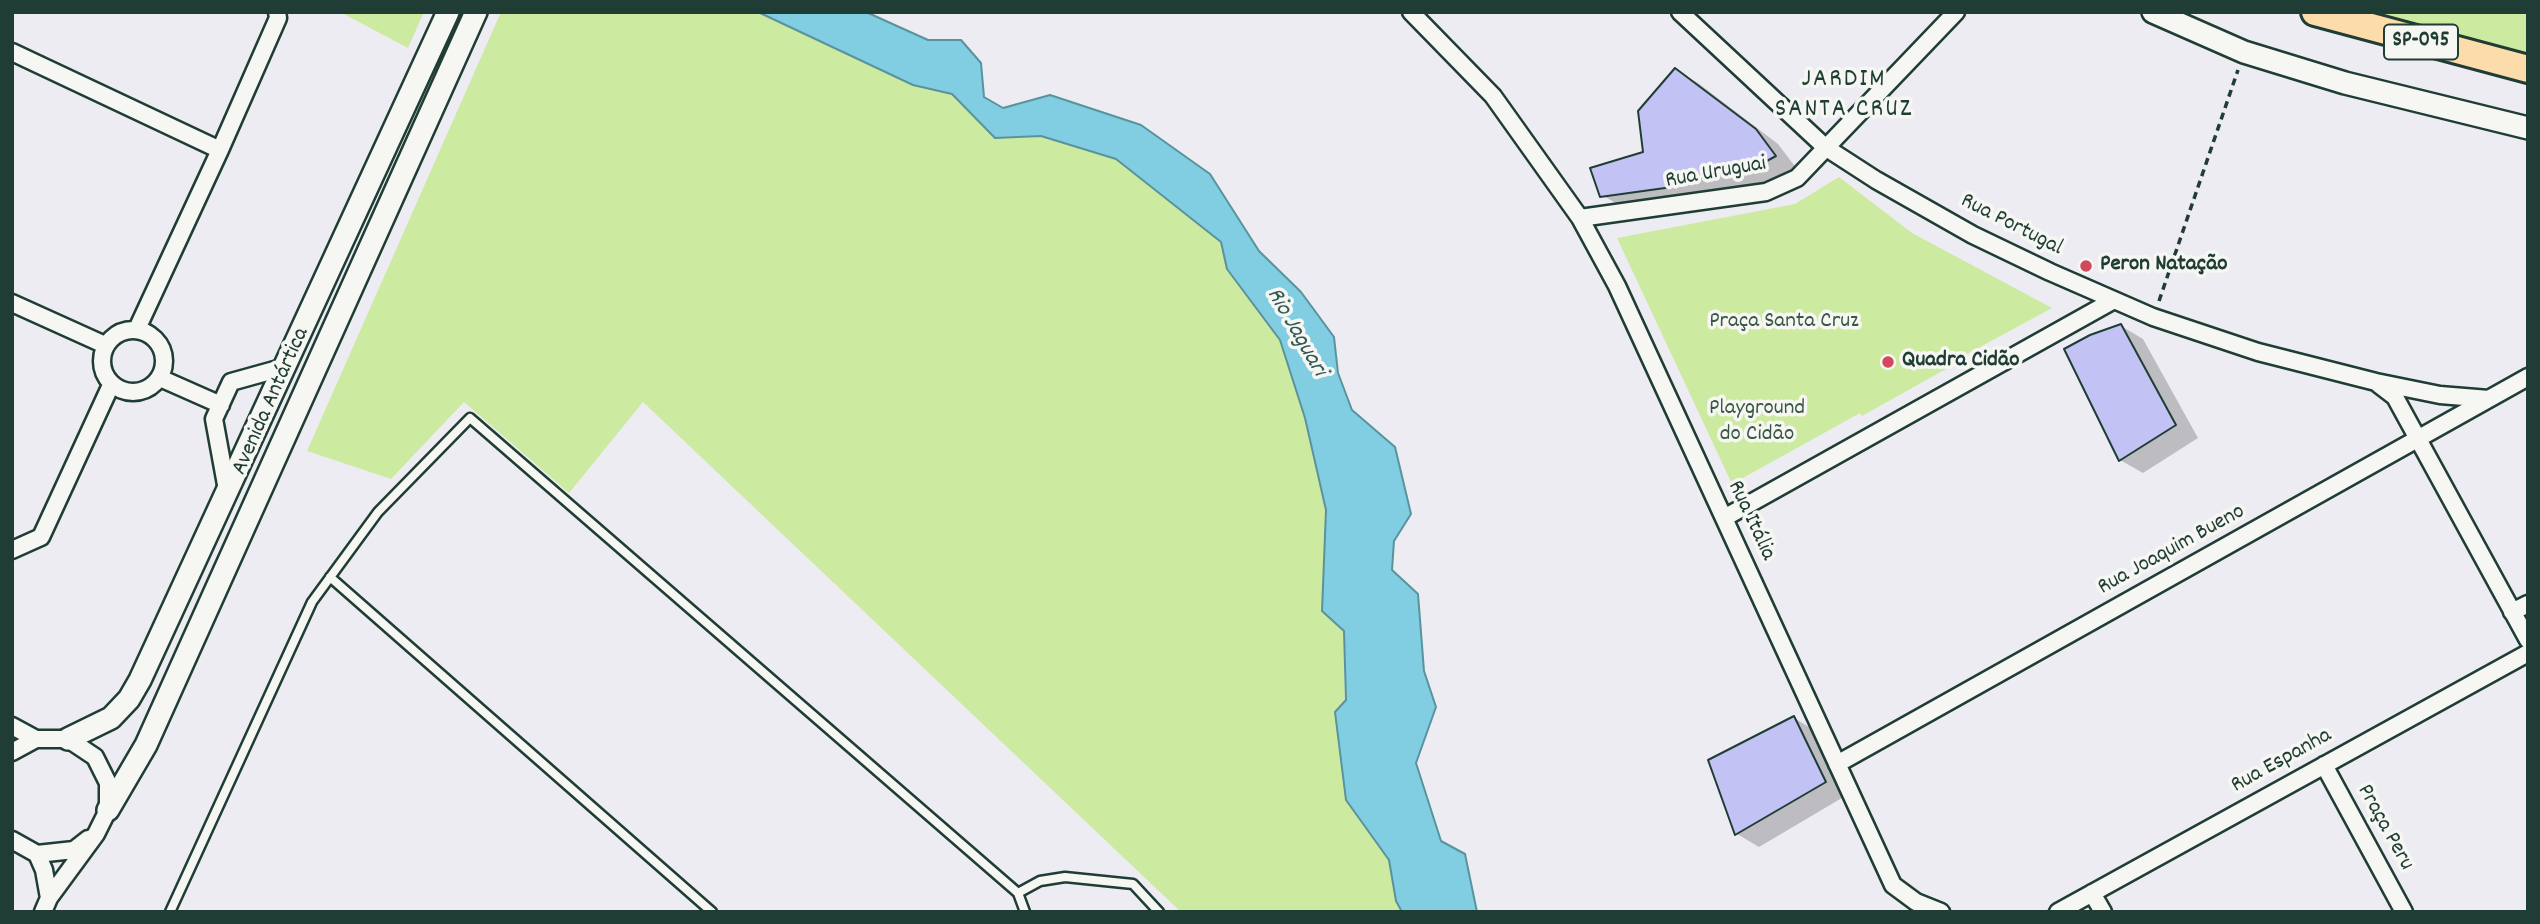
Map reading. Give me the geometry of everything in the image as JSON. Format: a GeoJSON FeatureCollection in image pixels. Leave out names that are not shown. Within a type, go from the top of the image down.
{"type":"FeatureCollection","features":[{"type":"Feature","properties":{"kind":"main road","name":"SP-095"},"geometry":{"type":"LineString","coordinates":[[2315,12],[2528,69]]}},
{"type":"Feature","properties":{"kind":"street"},"geometry":{"type":"LineString","coordinates":[[137,329],[220,150],[278,18],[277,12]]}},
{"type":"Feature","properties":{"kind":"street","name":"Avenida Antártica"},"geometry":{"type":"LineString","coordinates":[[68,740],[111,718],[129,699],[140,680],[448,12]]}},
{"type":"Feature","properties":{"kind":"street","name":"Avenida Antártica"},"geometry":{"type":"LineString","coordinates":[[108,810],[146,745],[476,12]]}},
{"type":"Feature","properties":{"kind":"street","name":"Rua Itália"},"geometry":{"type":"LineString","coordinates":[[1411,12],[1493,96],[1580,218],[1617,286],[1893,885],[1916,902],[1941,912]]}},
{"type":"Feature","properties":{"kind":"street","name":"Rua Portugal"},"geometry":{"type":"LineString","coordinates":[[1680,12],[1825,146],[1876,180],[1973,235],[2153,317],[2258,352],[2376,382],[2440,395],[2489,399]]}},
{"type":"Feature","properties":{"kind":"street","name":"Rua Uruguai"},"geometry":{"type":"LineString","coordinates":[[1580,218],[1766,192],[1797,178],[1956,12]]}},
{"type":"Feature","properties":{"kind":"street"},"geometry":{"type":"LineString","coordinates":[[2153,12],[2244,52],[2345,83],[2528,128]]}},
{"type":"Feature","properties":{"kind":"street"},"geometry":{"type":"LineString","coordinates":[[12,52],[220,150]]}},
{"type":"Feature","properties":{"kind":"street"},"geometry":{"type":"LineString","coordinates":[[1724,518],[2114,300]]}},
{"type":"Feature","properties":{"kind":"street"},"geometry":{"type":"LineString","coordinates":[[12,303],[105,345]]}},
{"type":"Feature","properties":{"kind":"street"},"geometry":{"type":"LineString","coordinates":[[137,329],[156,338],[165,357],[160,378],[146,390],[128,392],[111,385],[101,366],[105,345],[118,332],[137,329]]}},
{"type":"Feature","properties":{"kind":"street"},"geometry":{"type":"LineString","coordinates":[[228,492],[214,419],[231,382],[285,366]]}},
{"type":"Feature","properties":{"kind":"street","name":"Rua Joaquim Bueno"},"geometry":{"type":"LineString","coordinates":[[1837,764],[2528,377]]}},
{"type":"Feature","properties":{"kind":"street"},"geometry":{"type":"LineString","coordinates":[[160,378],[221,404]]}},
{"type":"Feature","properties":{"kind":"street"},"geometry":{"type":"LineString","coordinates":[[2376,382],[2395,397],[2416,440],[2528,640]]}},
{"type":"Feature","properties":{"kind":"street"},"geometry":{"type":"LineString","coordinates":[[12,551],[41,537],[111,385]]}},
{"type":"Feature","properties":{"kind":"street"},"geometry":{"type":"LineString","coordinates":[[2512,612],[2528,604]]}},
{"type":"Feature","properties":{"kind":"street","name":"Rua Espanha"},"geometry":{"type":"LineString","coordinates":[[2058,912],[2528,653]]}},
{"type":"Feature","properties":{"kind":"street"},"geometry":{"type":"LineString","coordinates":[[12,726],[36,739],[68,740],[95,757],[108,783],[108,810],[96,834],[46,905]]}},
{"type":"Feature","properties":{"kind":"street"},"geometry":{"type":"LineString","coordinates":[[12,752],[36,739]]}},
{"type":"Feature","properties":{"kind":"street","name":"Praça Peru"},"geometry":{"type":"LineString","coordinates":[[2324,765],[2404,912]]}},
{"type":"Feature","properties":{"kind":"street"},"geometry":{"type":"LineString","coordinates":[[12,840],[37,854],[74,850],[96,834]]}},
{"type":"Feature","properties":{"kind":"street"},"geometry":{"type":"LineString","coordinates":[[37,854],[44,870],[46,905]]}},
{"type":"Feature","properties":{"kind":"street"},"geometry":{"type":"LineString","coordinates":[[2092,893],[2103,912]]}},
{"type":"Feature","properties":{"kind":"lane"},"geometry":{"type":"LineString","coordinates":[[170,912],[312,602],[378,512],[470,418],[1018,893],[1025,912]]}},
{"type":"Feature","properties":{"kind":"lane"},"geometry":{"type":"LineString","coordinates":[[330,577],[712,912]]}},
{"type":"Feature","properties":{"kind":"lane"},"geometry":{"type":"LineString","coordinates":[[1018,893],[1040,881],[1065,877],[1133,884],[1159,912]]}},
{"type":"Feature","properties":{"kind":"path"},"geometry":{"type":"LineString","coordinates":[[2153,317],[2244,52]]}},
{"type":"Feature","properties":{"kind":"green space"},"geometry":{"type":"Polygon","coordinates":[[[340,12],[424,12],[408,48],[340,12]]]}},
{"type":"Feature","properties":{"kind":"green space"},"geometry":{"type":"Polygon","coordinates":[[[501,12],[758,12],[913,85],[952,94],[995,138],[1041,136],[1116,159],[1221,243],[1227,269],[1280,340],[1305,418],[1326,510],[1322,611],[1344,630],[1346,800],[1389,860],[1396,901],[1402,912],[1181,912],[643,402],[569,493],[464,402],[391,479],[307,451],[501,12]]]}},
{"type":"Feature","properties":{"kind":"green space"},"geometry":{"type":"Polygon","coordinates":[[[2350,12],[2528,12],[2528,61],[2350,12]]]}},
{"type":"Feature","properties":{"kind":"green space","name":"Praça Santa Cruz"},"geometry":{"type":"Polygon","coordinates":[[[1839,177],[1912,233],[2052,308],[1945,366],[1946,369],[1862,416],[1860,413],[1732,484],[1617,238],[1795,204],[1839,177]]]}},
{"type":"Feature","properties":{"kind":"water","name":"Rio Jaguari"},"geometry":{"type":"Polygon","coordinates":[[[758,12],[866,12],[928,40],[961,40],[981,63],[984,97],[1003,108],[1050,95],[1141,125],[1210,174],[1259,251],[1301,292],[1334,337],[1338,373],[1352,410],[1395,447],[1411,514],[1394,541],[1392,570],[1418,594],[1424,671],[1436,707],[1416,763],[1441,841],[1465,854],[1477,912],[1402,912],[1396,901],[1389,860],[1346,800],[1335,712],[1346,700],[1344,631],[1322,611],[1326,510],[1305,418],[1280,340],[1227,269],[1221,242],[1116,159],[1041,136],[995,138],[952,94],[913,85],[758,12]]]}},
{"type":"Feature","properties":{"kind":"building"},"geometry":{"type":"Polygon","coordinates":[[[1675,68],[1756,129],[1776,156],[1754,168],[1665,188],[1600,197],[1590,168],[1643,152],[1638,111],[1675,68]]]}},
{"type":"Feature","properties":{"kind":"building"},"geometry":{"type":"Polygon","coordinates":[[[2121,324],[2176,425],[2119,461],[2064,349],[2090,335],[2121,324]]]}},
{"type":"Feature","properties":{"kind":"building"},"geometry":{"type":"Polygon","coordinates":[[[1794,716],[1826,782],[1735,835],[1708,760],[1794,716]]]}},
{"type":"Feature","properties":{"kind":"place","name":"Peron Natação"},"geometry":{"type":"Point","coordinates":[2086,266]}},
{"type":"Feature","properties":{"kind":"place","name":"Quadra Cidão"},"geometry":{"type":"Point","coordinates":[1888,362]}},
{"type":"Feature","properties":{"kind":"district","name":"JARDIM SANTA CRUZ"},"geometry":{"type":"Point","coordinates":[1844,96]}},
{"type":"Feature","properties":{"kind":"park label","name":"Playground do Cidão"},"geometry":{"type":"Point","coordinates":[1757,423]}}]}
